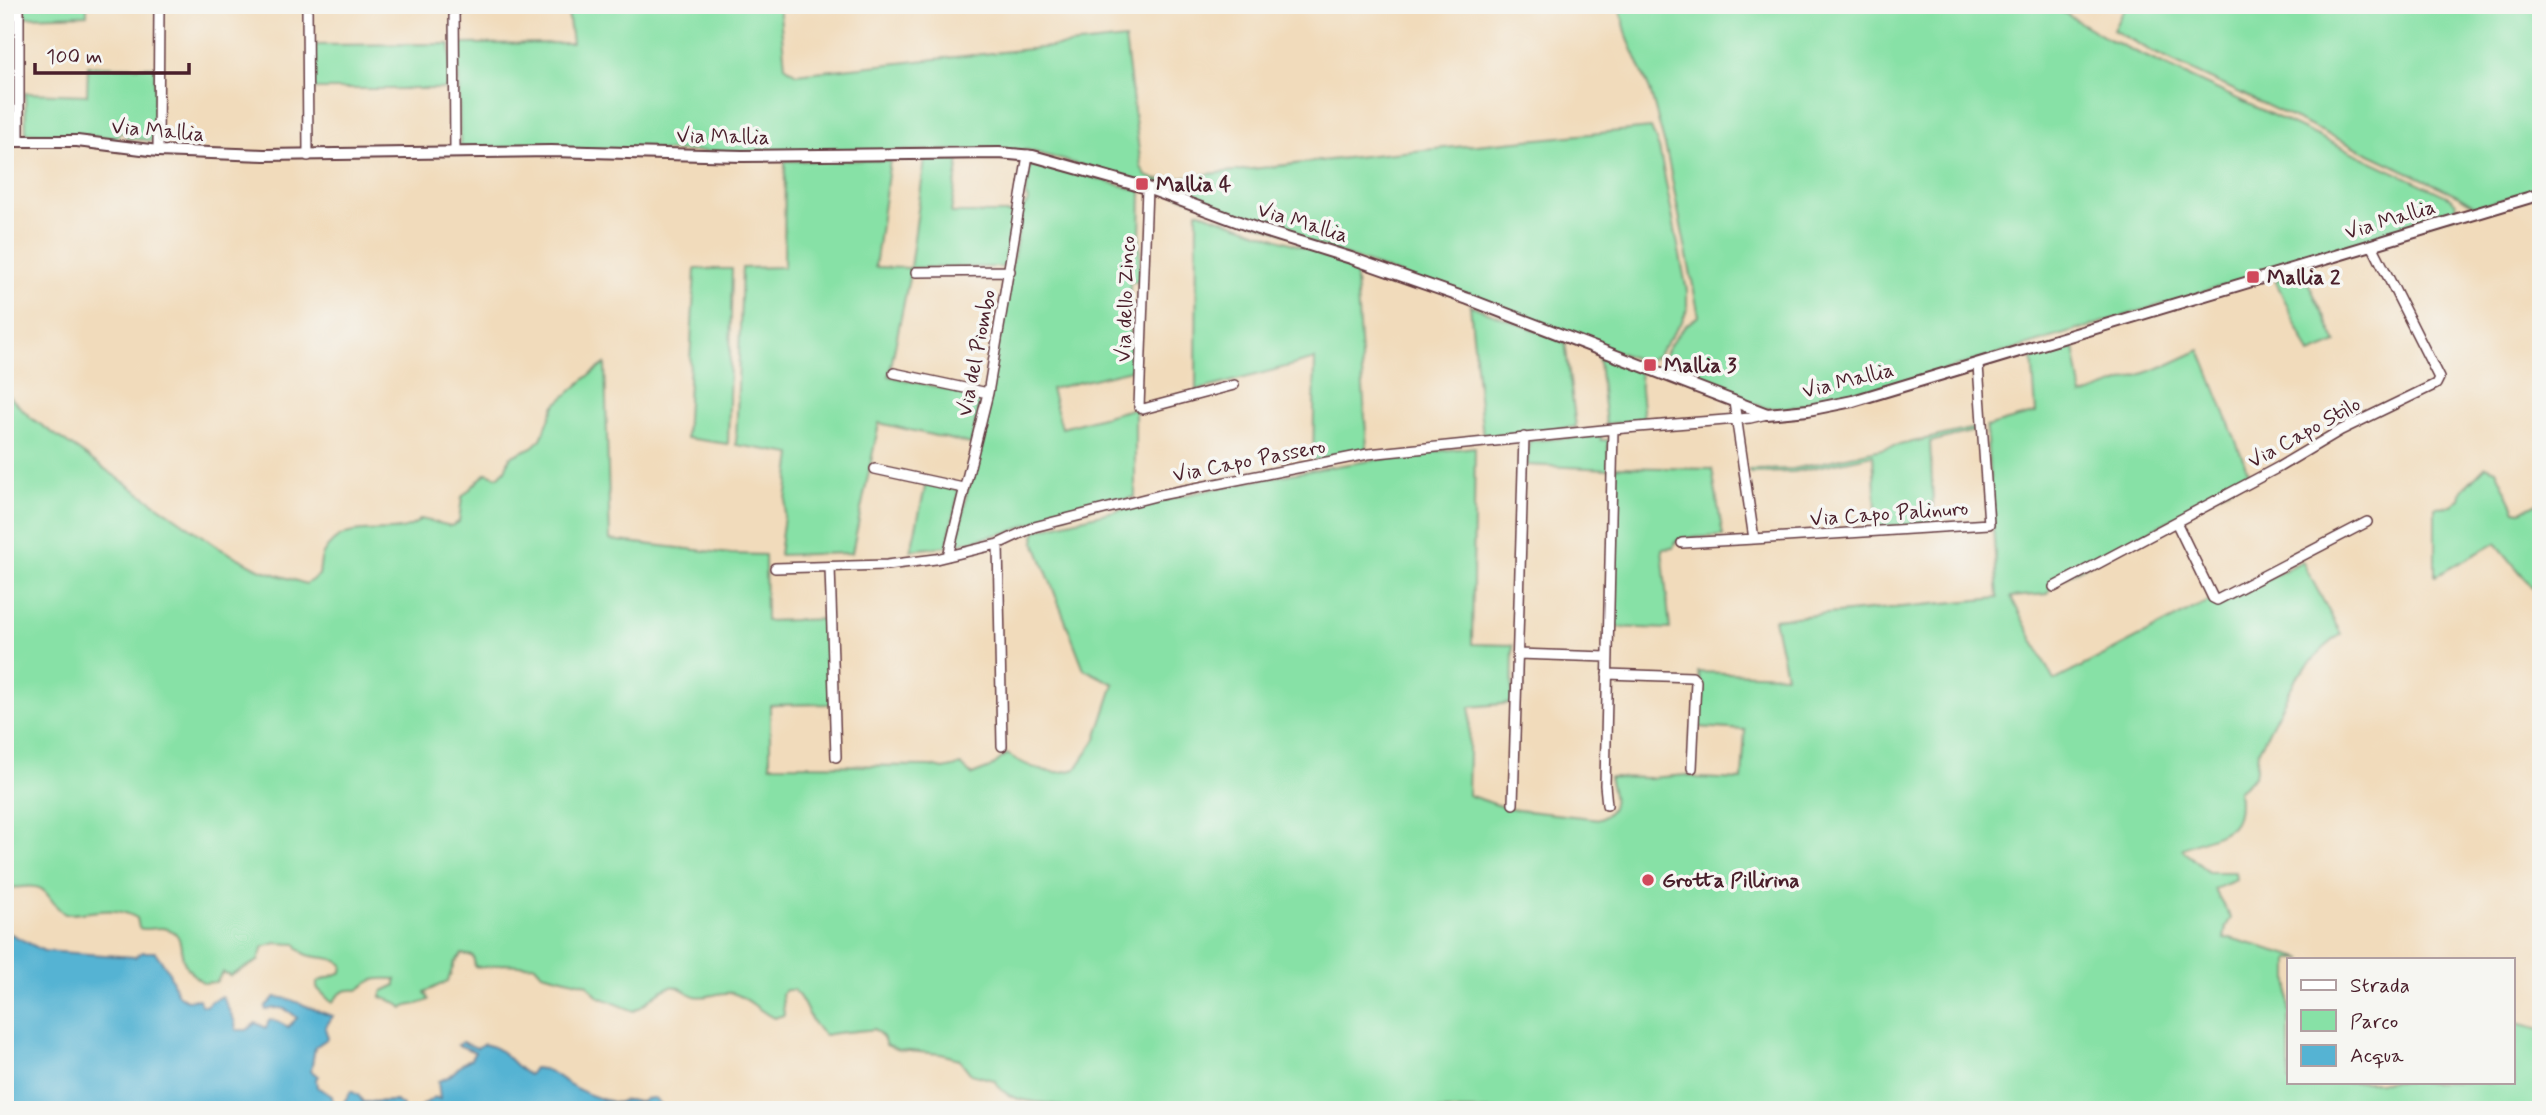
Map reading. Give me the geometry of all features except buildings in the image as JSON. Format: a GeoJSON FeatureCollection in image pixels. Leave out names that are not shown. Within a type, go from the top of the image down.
{"type":"FeatureCollection","features":[{"type":"Feature","properties":{"kind":"street"},"geometry":{"type":"LineString","coordinates":[[19,5],[19,141]]}},
{"type":"Feature","properties":{"kind":"street"},"geometry":{"type":"LineString","coordinates":[[158,151],[159,5]]}},
{"type":"Feature","properties":{"kind":"street"},"geometry":{"type":"LineString","coordinates":[[307,5],[308,156]]}},
{"type":"Feature","properties":{"kind":"street"},"geometry":{"type":"LineString","coordinates":[[454,5],[455,152]]}},
{"type":"Feature","properties":{"kind":"street","name":"Via Mallia"},"geometry":{"type":"LineString","coordinates":[[5,141],[77,141],[158,151],[308,156],[551,151],[742,156],[1028,155],[1147,188],[1258,229],[1352,258],[1468,299],[1767,414],[1808,410],[1853,401],[2541,194]]}},
{"type":"Feature","properties":{"kind":"street","name":"Via del Piombo"},"geometry":{"type":"LineString","coordinates":[[948,556],[988,393],[1028,155]]}},
{"type":"Feature","properties":{"kind":"street","name":"Via dello Zinco"},"geometry":{"type":"LineString","coordinates":[[1147,188],[1139,407],[1143,409],[1234,385]]}},
{"type":"Feature","properties":{"kind":"street","name":"Via Capo Stilo"},"geometry":{"type":"LineString","coordinates":[[2054,587],[2279,467],[2341,430],[2436,384],[2439,378],[2372,245]]}},
{"type":"Feature","properties":{"kind":"street"},"geometry":{"type":"LineString","coordinates":[[916,271],[1010,271]]}},
{"type":"Feature","properties":{"kind":"street","name":"Via Capo Palinuro"},"geometry":{"type":"LineString","coordinates":[[1754,539],[1989,524],[1979,365]]}},
{"type":"Feature","properties":{"kind":"street"},"geometry":{"type":"LineString","coordinates":[[894,373],[988,393]]}},
{"type":"Feature","properties":{"kind":"street"},"geometry":{"type":"LineString","coordinates":[[1682,543],[1754,539],[1734,402]]}},
{"type":"Feature","properties":{"kind":"street","name":"Via Capo Passero"},"geometry":{"type":"LineString","coordinates":[[775,568],[887,565],[948,556],[998,544],[1034,527],[1160,495],[1368,454],[1767,414]]}},
{"type":"Feature","properties":{"kind":"street"},"geometry":{"type":"LineString","coordinates":[[1607,805],[1607,657],[1613,429]]}},
{"type":"Feature","properties":{"kind":"street"},"geometry":{"type":"LineString","coordinates":[[1513,804],[1524,438]]}},
{"type":"Feature","properties":{"kind":"street"},"geometry":{"type":"LineString","coordinates":[[875,469],[963,488]]}},
{"type":"Feature","properties":{"kind":"street"},"geometry":{"type":"LineString","coordinates":[[2176,522],[2213,598],[2217,600],[2367,522]]}},
{"type":"Feature","properties":{"kind":"street"},"geometry":{"type":"LineString","coordinates":[[998,544],[1002,746]]}},
{"type":"Feature","properties":{"kind":"street"},"geometry":{"type":"LineString","coordinates":[[830,567],[836,757]]}},
{"type":"Feature","properties":{"kind":"street"},"geometry":{"type":"LineString","coordinates":[[1518,654],[1607,657]]}},
{"type":"Feature","properties":{"kind":"street"},"geometry":{"type":"LineString","coordinates":[[1607,674],[1692,677],[1696,681],[1692,768]]}},
{"type":"Feature","properties":{"kind":"green space"},"geometry":{"type":"Polygon","coordinates":[[[24,5],[87,5],[87,15],[25,17],[24,5]]]}},
{"type":"Feature","properties":{"kind":"green space"},"geometry":{"type":"Polygon","coordinates":[[[567,5],[779,5],[785,66],[796,74],[1125,39],[1141,167],[1146,176],[1157,180],[1373,155],[1651,128],[1659,148],[1687,291],[1687,310],[1657,356],[1645,362],[1141,182],[1027,150],[749,152],[460,148],[458,48],[461,44],[572,43],[567,5]]]}},
{"type":"Feature","properties":{"kind":"green space"},"geometry":{"type":"Polygon","coordinates":[[[1619,5],[2051,5],[2108,39],[2449,197],[2455,202],[2458,211],[2456,215],[1923,377],[1835,400],[1785,408],[1766,408],[1667,371],[1662,366],[1666,352],[1675,338],[1699,316],[1666,149],[1650,90],[1628,39],[1619,5]]]}},
{"type":"Feature","properties":{"kind":"green space"},"geometry":{"type":"Polygon","coordinates":[[[2126,5],[2541,5],[2541,188],[2477,207],[2457,195],[2153,52],[2113,30],[2126,5]]]}},
{"type":"Feature","properties":{"kind":"green space"},"geometry":{"type":"Polygon","coordinates":[[[450,44],[451,89],[311,89],[313,45],[450,44]]]}},
{"type":"Feature","properties":{"kind":"green space"},"geometry":{"type":"Polygon","coordinates":[[[88,66],[155,67],[154,141],[126,138],[125,133],[120,132],[117,138],[26,133],[25,93],[87,95],[88,66]]]}},
{"type":"Feature","properties":{"kind":"green space"},"geometry":{"type":"Polygon","coordinates":[[[925,159],[959,159],[951,213],[1015,213],[1006,266],[911,268],[889,376],[981,397],[971,444],[879,423],[852,553],[779,555],[792,454],[736,445],[742,268],[784,267],[785,161],[890,160],[875,267],[910,268],[925,159]]]}},
{"type":"Feature","properties":{"kind":"green space"},"geometry":{"type":"Polygon","coordinates":[[[1031,160],[1141,191],[1139,282],[1130,282],[1130,335],[1133,336],[1131,370],[1051,389],[1062,428],[1135,408],[1135,497],[957,544],[1023,208],[1029,201],[1025,195],[1031,160]]]}},
{"type":"Feature","properties":{"kind":"green space"},"geometry":{"type":"Polygon","coordinates":[[[1197,211],[1355,265],[1367,449],[1313,461],[1315,359],[1196,391],[1197,211]]]}},
{"type":"Feature","properties":{"kind":"green space"},"geometry":{"type":"Polygon","coordinates":[[[695,269],[732,269],[728,444],[686,438],[695,269]]]}},
{"type":"Feature","properties":{"kind":"green space"},"geometry":{"type":"Polygon","coordinates":[[[2303,272],[2337,343],[2310,354],[2275,280],[2303,272]]]}},
{"type":"Feature","properties":{"kind":"green space"},"geometry":{"type":"Polygon","coordinates":[[[1470,305],[1565,342],[1576,427],[1483,437],[1470,305]]]}},
{"type":"Feature","properties":{"kind":"green space"},"geometry":{"type":"Polygon","coordinates":[[[2073,341],[2082,396],[2170,364],[2200,350],[2250,477],[2052,584],[2048,594],[2011,597],[2054,681],[2208,601],[2218,606],[2302,561],[2341,634],[2296,678],[2258,752],[2255,776],[2238,791],[2237,818],[2232,826],[2216,836],[2182,849],[2208,872],[2235,872],[2236,880],[2214,889],[2231,918],[2226,926],[2224,939],[2230,938],[2300,958],[2287,958],[2287,1084],[2514,1084],[2514,1022],[2541,1029],[2541,1110],[1070,1110],[1009,1095],[994,1080],[971,1074],[959,1059],[941,1054],[898,1050],[886,1045],[883,1037],[874,1029],[825,1035],[815,1025],[794,990],[786,990],[782,994],[784,1015],[774,1018],[732,993],[699,997],[674,986],[660,992],[634,1011],[597,996],[587,984],[542,973],[535,965],[479,967],[475,966],[473,956],[462,954],[454,963],[448,981],[425,992],[429,1000],[426,1002],[403,1008],[381,997],[383,991],[396,985],[396,979],[384,979],[372,981],[358,990],[343,992],[332,1003],[317,988],[317,982],[342,972],[343,965],[337,961],[306,954],[296,944],[276,943],[263,947],[258,961],[230,976],[223,972],[216,982],[204,983],[192,974],[186,965],[179,938],[172,931],[163,928],[139,928],[137,918],[119,911],[65,914],[43,890],[31,886],[5,889],[5,392],[31,418],[221,549],[259,569],[306,584],[319,575],[323,554],[344,534],[398,530],[421,519],[451,526],[459,522],[462,497],[486,473],[498,477],[505,470],[510,457],[532,447],[541,439],[555,405],[605,364],[610,540],[731,554],[765,555],[766,621],[827,619],[831,704],[770,705],[770,765],[930,766],[944,769],[961,765],[972,775],[990,768],[1007,754],[1049,772],[1076,769],[1096,739],[1114,684],[1084,669],[1035,542],[1034,535],[1037,530],[1254,481],[1475,447],[1472,644],[1513,645],[1512,703],[1470,707],[1468,795],[1509,809],[1600,819],[1613,805],[1609,777],[1687,775],[1742,780],[1745,730],[1698,727],[1698,672],[1786,675],[1774,619],[1998,598],[1986,427],[2036,413],[2032,354],[2073,341]]]}},
{"type":"Feature","properties":{"kind":"green space"},"geometry":{"type":"Polygon","coordinates":[[[1598,354],[1639,369],[1644,420],[1606,424],[1598,354]]]}},
{"type":"Feature","properties":{"kind":"green space"},"geometry":{"type":"Polygon","coordinates":[[[1979,427],[1979,430],[1930,442],[1934,524],[1877,527],[1873,455],[1794,472],[1750,473],[1749,470],[1793,469],[1979,427]]]}},
{"type":"Feature","properties":{"kind":"green space"},"geometry":{"type":"Polygon","coordinates":[[[1601,435],[1601,440],[1608,440],[1608,469],[1527,465],[1529,441],[1601,435]]]}},
{"type":"Feature","properties":{"kind":"green space"},"geometry":{"type":"Polygon","coordinates":[[[2486,466],[2496,470],[2515,510],[2521,511],[2541,501],[2541,598],[2496,543],[2435,576],[2435,507],[2452,506],[2460,499],[2462,490],[2486,466]]]}},
{"type":"Feature","properties":{"kind":"green space"},"geometry":{"type":"Polygon","coordinates":[[[1616,467],[1712,469],[1723,536],[1684,538],[1675,542],[1673,548],[1662,549],[1670,629],[1613,627],[1616,467]]]}},
{"type":"Feature","properties":{"kind":"green space"},"geometry":{"type":"Polygon","coordinates":[[[926,483],[959,490],[947,546],[911,550],[926,483]]]}},
{"type":"Feature","properties":{"kind":"water"},"geometry":{"type":"Polygon","coordinates":[[[5,931],[44,951],[135,957],[143,952],[155,952],[168,970],[178,995],[187,1000],[199,999],[201,1005],[206,1006],[222,996],[235,1022],[236,1030],[247,1030],[256,1023],[266,1028],[269,1020],[288,1027],[297,1018],[283,1009],[266,1010],[265,1007],[275,997],[333,1016],[325,1028],[328,1038],[315,1047],[311,1071],[318,1076],[317,1087],[332,1096],[330,1109],[342,1105],[351,1091],[363,1102],[396,1101],[403,1106],[402,1110],[5,1110],[5,931]]]}},
{"type":"Feature","properties":{"kind":"water"},"geometry":{"type":"Polygon","coordinates":[[[462,1042],[477,1048],[483,1044],[492,1046],[529,1075],[534,1068],[547,1070],[576,1089],[596,1097],[617,1103],[627,1100],[642,1102],[653,1098],[668,1110],[420,1110],[419,1108],[434,1097],[440,1099],[438,1081],[448,1077],[471,1059],[475,1052],[458,1045],[462,1042]]]}},
{"type":"Feature","properties":{"kind":"place","name":"Mallia 4"},"geometry":{"type":"Point","coordinates":[1142,184]}},
{"type":"Feature","properties":{"kind":"place","name":"Mallia 2"},"geometry":{"type":"Point","coordinates":[2253,277]}},
{"type":"Feature","properties":{"kind":"place","name":"Mallia 3"},"geometry":{"type":"Point","coordinates":[1650,365]}},
{"type":"Feature","properties":{"kind":"place","name":"Grotta Pillirina"},"geometry":{"type":"Point","coordinates":[1648,880]}}]}
